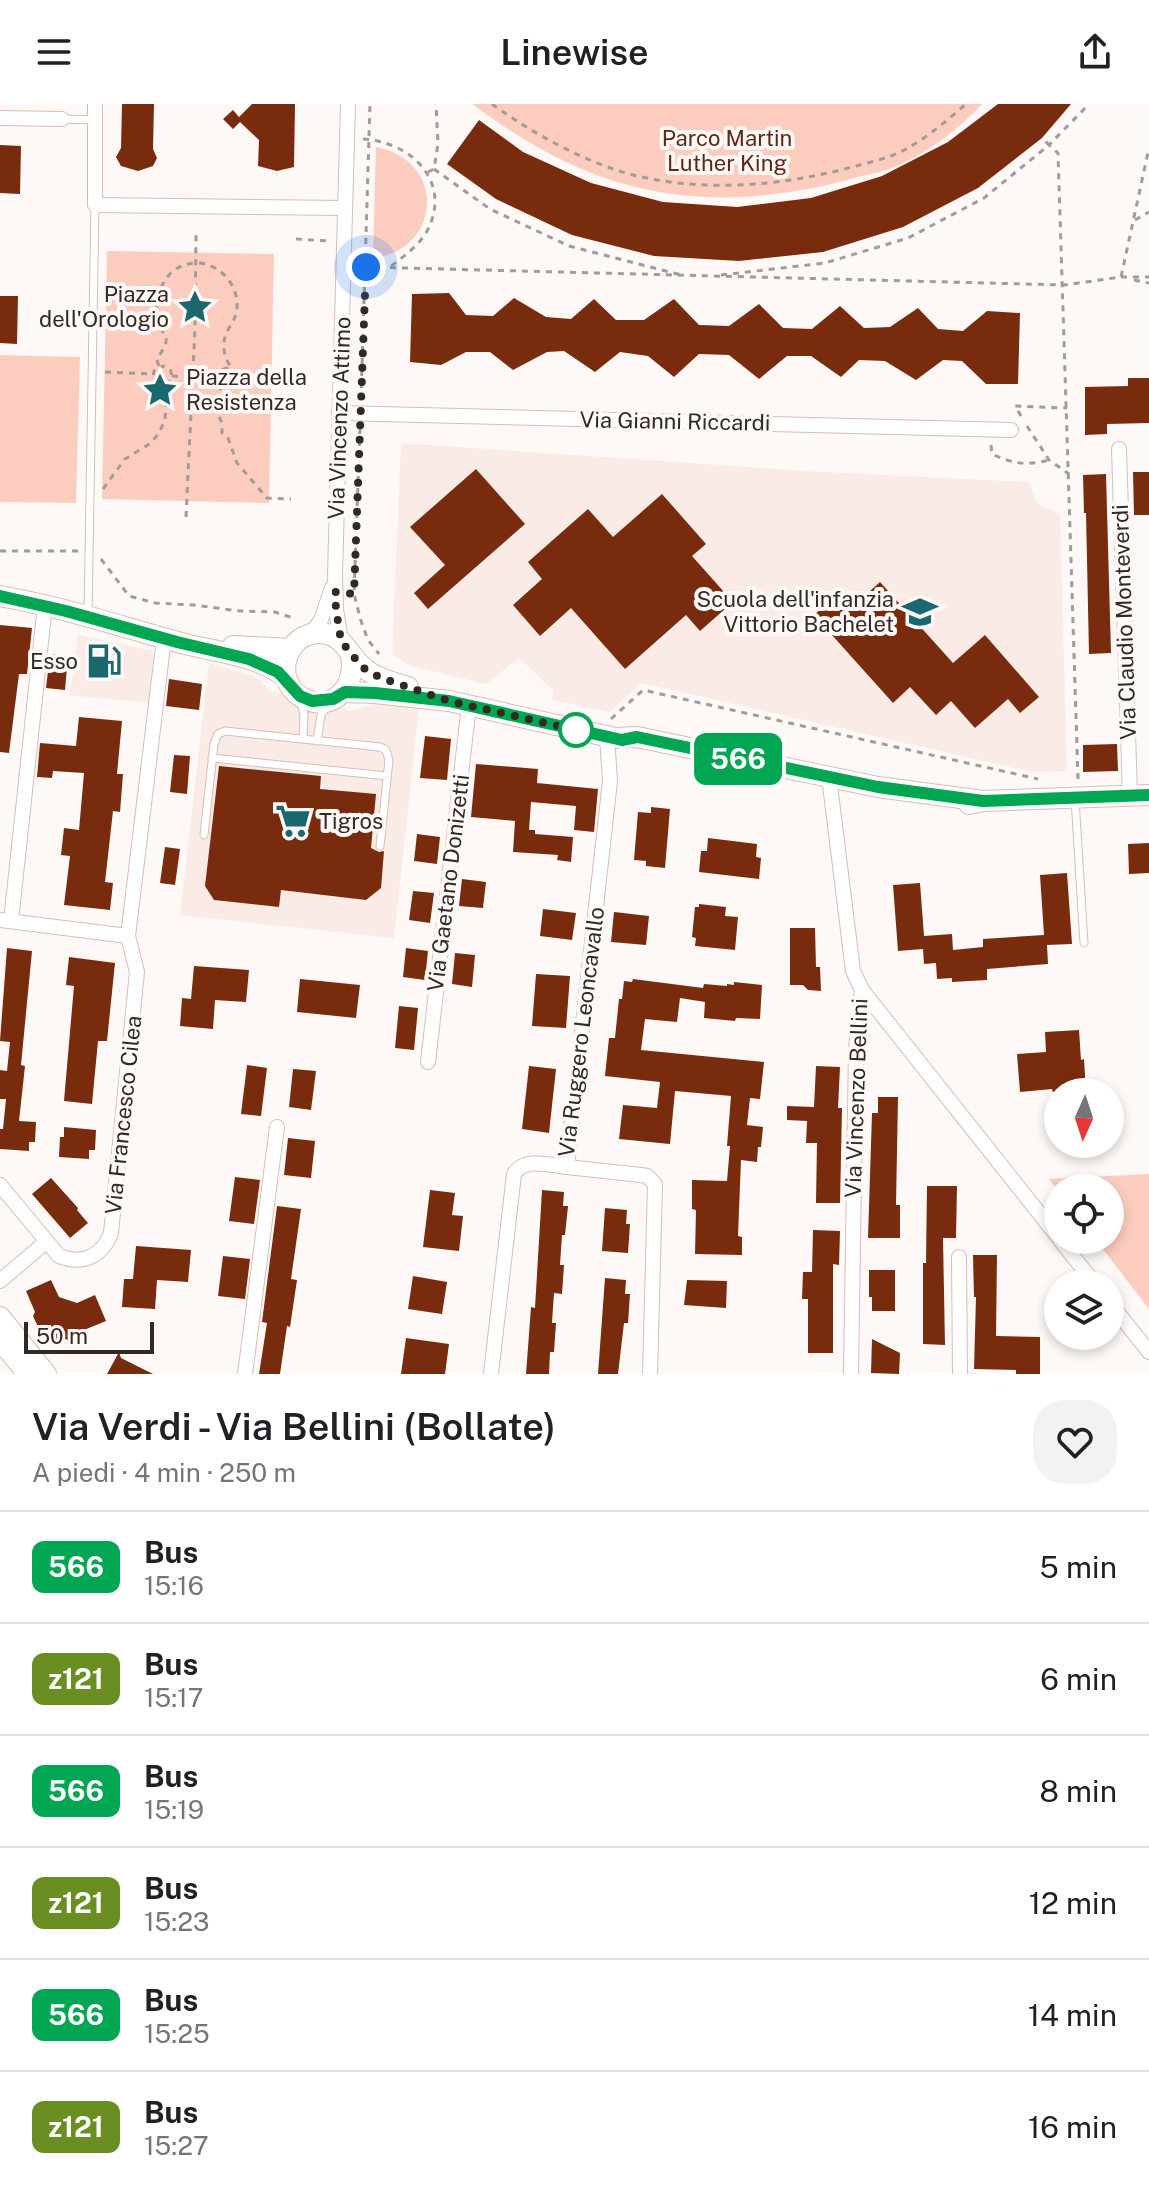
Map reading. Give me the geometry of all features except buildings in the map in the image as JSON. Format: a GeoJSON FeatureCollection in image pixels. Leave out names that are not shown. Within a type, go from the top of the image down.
{"type":"FeatureCollection","features":[{"type":"Feature","properties":{"kind":"street","name":"Via Vincenzo Attimo"},"geometry":{"type":"LineString","coordinates":[[345,646],[336,609],[335,586],[348,104]]}},
{"type":"Feature","properties":{"kind":"street"},"geometry":{"type":"LineString","coordinates":[[95,112],[95,205],[345,208]]}},
{"type":"Feature","properties":{"kind":"street"},"geometry":{"type":"LineString","coordinates":[[0,118],[62,119]]}},
{"type":"Feature","properties":{"kind":"street","name":"Via Gianni Riccardi"},"geometry":{"type":"LineString","coordinates":[[339,413],[1011,430]]}},
{"type":"Feature","properties":{"kind":"street","name":"Via Claudio Monteverdi"},"geometry":{"type":"LineString","coordinates":[[1119,449],[1139,795]]}},
{"type":"Feature","properties":{"kind":"street","name":"Via Vincenzo Attimo"},"geometry":{"type":"LineString","coordinates":[[305,627],[321,620],[335,586]]}},
{"type":"Feature","properties":{"kind":"street"},"geometry":{"type":"LineString","coordinates":[[0,596],[249,659],[285,677]]}},
{"type":"Feature","properties":{"kind":"street"},"geometry":{"type":"LineString","coordinates":[[45,605],[6,921],[128,936]]}},
{"type":"Feature","properties":{"kind":"street"},"geometry":{"type":"LineString","coordinates":[[459,703],[381,678],[362,667],[345,646],[325,633],[305,627],[285,662],[285,677],[290,686],[300,696],[312,701],[339,695],[375,693],[459,703],[614,732],[635,748],[830,784],[875,800],[918,805],[975,804],[1076,788],[1139,795]]}},
{"type":"Feature","properties":{"kind":"street"},"geometry":{"type":"LineString","coordinates":[[171,640],[290,649]]}},
{"type":"Feature","properties":{"kind":"street","name":"Via Francesco Cilea"},"geometry":{"type":"LineString","coordinates":[[0,1185],[59,1256],[85,1260],[96,1255],[107,1244],[111,1233],[137,972],[128,936],[171,640]]}},
{"type":"Feature","properties":{"kind":"street"},"geometry":{"type":"LineString","coordinates":[[339,695],[353,672],[353,663],[345,646]]}},
{"type":"Feature","properties":{"kind":"street","name":"Via Gaetano Donizetti"},"geometry":{"type":"LineString","coordinates":[[428,1062],[459,703]]}},
{"type":"Feature","properties":{"kind":"street","name":"Via Ruggero Leoncavallo"},"geometry":{"type":"LineString","coordinates":[[491,1374],[514,1174],[524,1164],[567,1167],[614,732]]}},
{"type":"Feature","properties":{"kind":"street","name":"Via Vincenzo Bellini"},"geometry":{"type":"LineString","coordinates":[[830,784],[853,971],[862,990],[856,1048],[851,1374]]}},
{"type":"Feature","properties":{"kind":"street"},"geometry":{"type":"LineString","coordinates":[[862,990],[1044,1220]]}},
{"type":"Feature","properties":{"kind":"street"},"geometry":{"type":"LineString","coordinates":[[245,1374],[277,1127]]}},
{"type":"Feature","properties":{"kind":"street"},"geometry":{"type":"LineString","coordinates":[[567,1167],[647,1176],[655,1184],[650,1374]]}},
{"type":"Feature","properties":{"kind":"street"},"geometry":{"type":"LineString","coordinates":[[0,1281],[46,1242]]}},
{"type":"Feature","properties":{"kind":"street"},"geometry":{"type":"LineString","coordinates":[[1071,1254],[1084,1270]]}},
{"type":"Feature","properties":{"kind":"street"},"geometry":{"type":"LineString","coordinates":[[959,1257],[960,1374]]}},
{"type":"Feature","properties":{"kind":"street"},"geometry":{"type":"LineString","coordinates":[[0,1317],[46,1374]]}},
{"type":"Feature","properties":{"kind":"street"},"geometry":{"type":"LineString","coordinates":[[1124,1321],[1149,1352]]}},
{"type":"Feature","properties":{"kind":"street"},"geometry":{"type":"LineString","coordinates":[[0,1340],[28,1374]]}},
{"type":"Feature","properties":{"kind":"lane"},"geometry":{"type":"LineString","coordinates":[[62,119],[95,112]]}},
{"type":"Feature","properties":{"kind":"lane"},"geometry":{"type":"LineString","coordinates":[[88,616],[95,205]]}},
{"type":"Feature","properties":{"kind":"lane"},"geometry":{"type":"LineString","coordinates":[[317,741],[321,715],[339,695]]}},
{"type":"Feature","properties":{"kind":"lane"},"geometry":{"type":"LineString","coordinates":[[300,696],[304,715],[303,739]]}},
{"type":"Feature","properties":{"kind":"lane"},"geometry":{"type":"LineString","coordinates":[[204,835],[212,758],[218,734],[225,731],[386,750],[389,760],[380,846]]}},
{"type":"Feature","properties":{"kind":"lane"},"geometry":{"type":"LineString","coordinates":[[212,758],[387,776]]}},
{"type":"Feature","properties":{"kind":"lane"},"geometry":{"type":"LineString","coordinates":[[1076,788],[1084,943]]}},
{"type":"Feature","properties":{"kind":"path"},"geometry":{"type":"LineString","coordinates":[[370,104],[354,594],[368,640],[386,660]]}},
{"type":"Feature","properties":{"kind":"path"},"geometry":{"type":"LineString","coordinates":[[434,169],[438,144],[436,104]]}},
{"type":"Feature","properties":{"kind":"path"},"geometry":{"type":"LineString","coordinates":[[492,104],[516,122],[559,146],[631,174],[676,183],[721,185],[807,178],[893,156],[936,130],[966,104]]}},
{"type":"Feature","properties":{"kind":"path"},"geometry":{"type":"LineString","coordinates":[[706,277],[825,263],[908,238],[984,198],[1049,145],[1089,104]]}},
{"type":"Feature","properties":{"kind":"path"},"geometry":{"type":"LineString","coordinates":[[347,138],[370,139],[403,148],[426,173],[433,192],[434,206],[427,231],[410,251],[388,268]]}},
{"type":"Feature","properties":{"kind":"path"},"geometry":{"type":"LineString","coordinates":[[1042,138],[1058,153],[1076,788]]}},
{"type":"Feature","properties":{"kind":"path"},"geometry":{"type":"LineString","coordinates":[[1124,278],[1149,148]]}},
{"type":"Feature","properties":{"kind":"path"},"geometry":{"type":"LineString","coordinates":[[426,173],[434,169]]}},
{"type":"Feature","properties":{"kind":"path"},"geometry":{"type":"LineString","coordinates":[[434,169],[490,209],[569,246],[689,277]]}},
{"type":"Feature","properties":{"kind":"path"},"geometry":{"type":"LineString","coordinates":[[1133,221],[1149,212]]}},
{"type":"Feature","properties":{"kind":"path"},"geometry":{"type":"LineString","coordinates":[[186,517],[196,235]]}},
{"type":"Feature","properties":{"kind":"path"},"geometry":{"type":"LineString","coordinates":[[296,239],[344,242]]}},
{"type":"Feature","properties":{"kind":"path"},"geometry":{"type":"LineString","coordinates":[[159,367],[157,360],[166,337],[157,323],[158,292],[169,275],[196,263],[218,270],[232,285],[236,295],[235,316],[224,341],[225,357],[237,378]]}},
{"type":"Feature","properties":{"kind":"path"},"geometry":{"type":"LineString","coordinates":[[366,267],[1064,285],[1124,278],[1149,280]]}},
{"type":"Feature","properties":{"kind":"path"},"geometry":{"type":"LineString","coordinates":[[153,374],[159,367],[167,367],[172,376]]}},
{"type":"Feature","properties":{"kind":"path"},"geometry":{"type":"LineString","coordinates":[[218,377],[222,369],[234,370]]}},
{"type":"Feature","properties":{"kind":"path"},"geometry":{"type":"LineString","coordinates":[[93,371],[153,374]]}},
{"type":"Feature","properties":{"kind":"path"},"geometry":{"type":"LineString","coordinates":[[153,374],[159,384],[167,384]]}},
{"type":"Feature","properties":{"kind":"path"},"geometry":{"type":"LineString","coordinates":[[172,376],[218,377]]}},
{"type":"Feature","properties":{"kind":"path"},"geometry":{"type":"LineString","coordinates":[[91,498],[106,487],[125,459],[151,443],[159,433],[165,420],[167,384],[172,376]]}},
{"type":"Feature","properties":{"kind":"path"},"geometry":{"type":"LineString","coordinates":[[218,377],[223,385]]}},
{"type":"Feature","properties":{"kind":"path"},"geometry":{"type":"LineString","coordinates":[[237,378],[293,380]]}},
{"type":"Feature","properties":{"kind":"path"},"geometry":{"type":"LineString","coordinates":[[223,385],[232,385],[237,378]]}},
{"type":"Feature","properties":{"kind":"path"},"geometry":{"type":"LineString","coordinates":[[223,385],[213,403],[222,423],[222,433],[228,438],[237,463],[267,498],[291,499]]}},
{"type":"Feature","properties":{"kind":"path"},"geometry":{"type":"LineString","coordinates":[[1067,408],[1015,406],[1049,460],[1069,475]]}},
{"type":"Feature","properties":{"kind":"path"},"geometry":{"type":"LineString","coordinates":[[988,429],[992,454],[1029,465],[1049,460]]}},
{"type":"Feature","properties":{"kind":"path"},"geometry":{"type":"LineString","coordinates":[[0,551],[78,550],[102,559],[129,596],[155,603],[275,612],[305,627]]}},
{"type":"Feature","properties":{"kind":"path"},"geometry":{"type":"LineString","coordinates":[[335,586],[354,594]]}},
{"type":"Feature","properties":{"kind":"path"},"geometry":{"type":"LineString","coordinates":[[614,732],[621,711],[643,690],[1012,774],[1050,779]]}},
{"type":"Feature","properties":{"kind":"shaded area"},"geometry":{"type":"Polygon","coordinates":[[[401,443],[807,471],[1029,482],[1041,506],[1060,514],[1067,771],[1032,772],[641,683],[610,712],[552,700],[553,690],[519,658],[486,684],[408,665],[392,654],[401,443]]]}},
{"type":"Feature","properties":{"kind":"shaded area"},"geometry":{"type":"Polygon","coordinates":[[[78,635],[154,651],[149,703],[70,695],[78,635]]]}},
{"type":"Feature","properties":{"kind":"shaded area"},"geometry":{"type":"Polygon","coordinates":[[[209,663],[257,677],[271,692],[338,703],[349,711],[380,703],[419,708],[394,938],[180,915],[209,663]]]}},
{"type":"Feature","properties":{"kind":"green space","name":"Parco Martin Luther King"},"geometry":{"type":"Polygon","coordinates":[[[472,104],[982,104],[933,146],[889,169],[802,190],[715,197],[657,192],[586,171],[527,141],[472,104]]]}},
{"type":"Feature","properties":{"kind":"green space"},"geometry":{"type":"Polygon","coordinates":[[[376,147],[399,155],[415,169],[424,185],[427,204],[423,222],[413,239],[396,251],[373,258],[376,147]]]}},
{"type":"Feature","properties":{"kind":"green space"},"geometry":{"type":"Polygon","coordinates":[[[107,251],[274,254],[269,503],[102,499],[107,251]]]}},
{"type":"Feature","properties":{"kind":"green space"},"geometry":{"type":"Polygon","coordinates":[[[0,355],[80,357],[76,503],[0,502],[0,355]]]}},
{"type":"Feature","properties":{"kind":"green space"},"geometry":{"type":"Polygon","coordinates":[[[1149,1174],[1149,1309],[1124,1276],[1124,1270],[1119,1270],[1107,1254],[1124,1254],[1124,1175],[1149,1174]]]}},
{"type":"Feature","properties":{"kind":"bus line","name":"566"},"geometry":{"type":"LineString","coordinates":[[0,596],[249,659],[278,672],[300,696],[312,701],[333,699],[345,692],[449,701],[622,740],[637,737],[878,787],[983,801],[1149,795]]}},
{"type":"Feature","properties":{"kind":"place","name":"Piazza dell'Orologio"},"geometry":{"type":"Point","coordinates":[195,307]}},
{"type":"Feature","properties":{"kind":"place","name":"Piazza della Resistenza"},"geometry":{"type":"Point","coordinates":[160,390]}},
{"type":"Feature","properties":{"kind":"place","name":"Scuola dell'infanzia Vittorio Bachelet"},"geometry":{"type":"Point","coordinates":[920,612]}},
{"type":"Feature","properties":{"kind":"place","name":"Esso"},"geometry":{"type":"Point","coordinates":[104,661]}},
{"type":"Feature","properties":{"kind":"place","name":"Tigros"},"geometry":{"type":"Point","coordinates":[293,821]}},
{"type":"Feature","properties":{"kind":"route"},"geometry":{"type":"LineString","coordinates":[[366,267],[354,594],[335,592],[341,641],[362,667],[381,678],[449,701],[576,730]]}}]}
